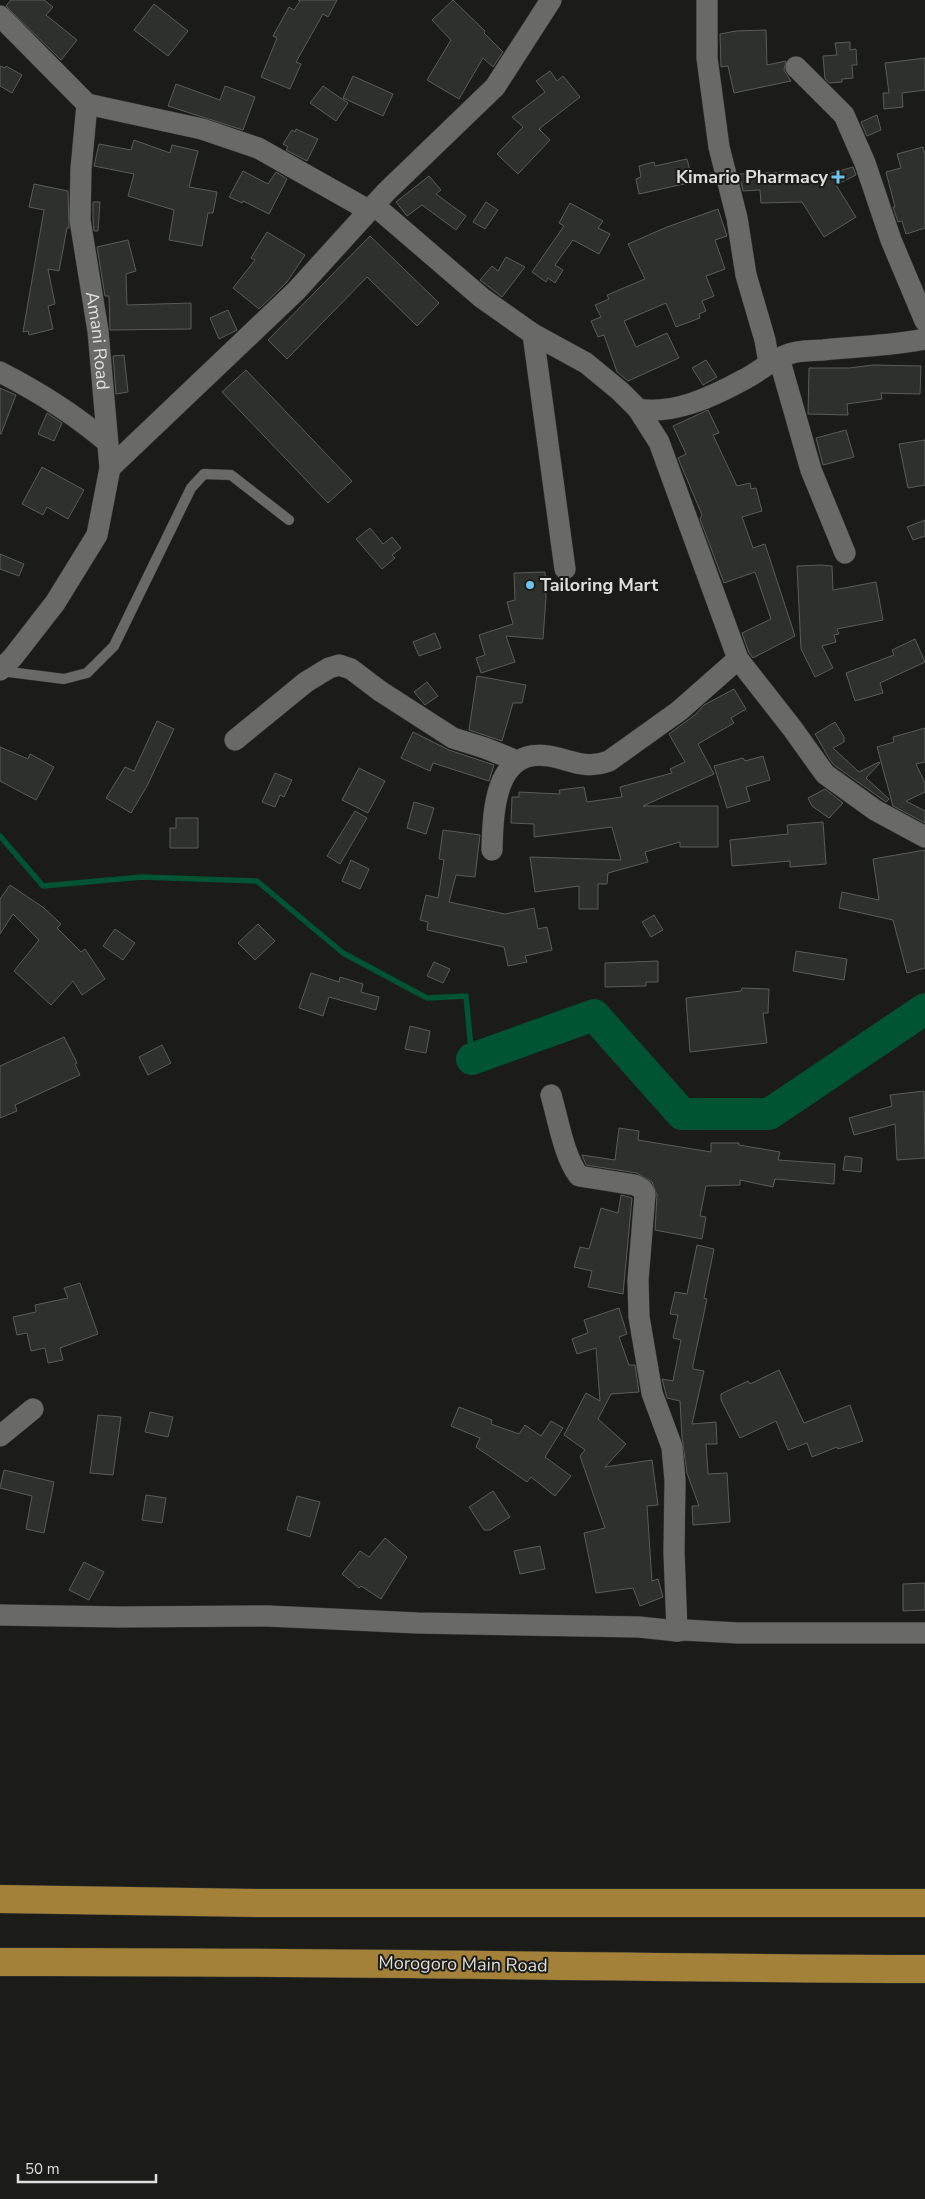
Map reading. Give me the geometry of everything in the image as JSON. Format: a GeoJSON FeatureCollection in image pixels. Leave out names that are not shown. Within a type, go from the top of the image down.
{"type":"FeatureCollection","features":[{"type":"Feature","properties":{"kind":"highway"},"geometry":{"type":"LineString","coordinates":[[0,1899],[260,1903],[925,1903]]}},
{"type":"Feature","properties":{"kind":"highway","name":"Morogoro Main Road"},"geometry":{"type":"LineString","coordinates":[[0,1962],[260,1961],[692,1968],[925,1969]]}},
{"type":"Feature","properties":{"kind":"street"},"geometry":{"type":"LineString","coordinates":[[110,468],[296,291],[373,208],[495,87],[551,0]]}},
{"type":"Feature","properties":{"kind":"street"},"geometry":{"type":"LineString","coordinates":[[707,0],[707,58],[719,146],[737,218],[746,275],[765,340],[811,470],[845,553]]}},
{"type":"Feature","properties":{"kind":"street"},"geometry":{"type":"LineString","coordinates":[[0,16],[88,104],[202,129],[258,148],[373,208],[482,298],[533,334],[586,363],[620,391],[638,409],[659,442],[738,659],[825,774],[875,810],[925,837]]}},
{"type":"Feature","properties":{"kind":"street"},"geometry":{"type":"LineString","coordinates":[[796,67],[844,115],[865,162],[891,240],[925,321]]}},
{"type":"Feature","properties":{"kind":"street","name":"Amani Road"},"geometry":{"type":"LineString","coordinates":[[0,670],[13,657],[55,603],[97,535],[110,468],[98,331],[80,220],[81,169],[88,104]]}},
{"type":"Feature","properties":{"kind":"street"},"geometry":{"type":"LineString","coordinates":[[533,334],[565,568]]}},
{"type":"Feature","properties":{"kind":"street"},"geometry":{"type":"LineString","coordinates":[[638,409],[650,411],[676,408],[744,380],[790,353],[892,345],[925,339]]}},
{"type":"Feature","properties":{"kind":"street"},"geometry":{"type":"LineString","coordinates":[[0,372],[71,412],[107,442]]}},
{"type":"Feature","properties":{"kind":"street"},"geometry":{"type":"LineString","coordinates":[[492,850],[493,816],[498,791],[508,771],[517,761],[531,756],[548,756],[596,766],[609,761],[679,711],[738,659]]}},
{"type":"Feature","properties":{"kind":"street"},"geometry":{"type":"LineString","coordinates":[[235,740],[306,682],[329,668],[339,665],[351,669],[380,691],[453,738],[517,761]]}},
{"type":"Feature","properties":{"kind":"street"},"geometry":{"type":"LineString","coordinates":[[551,1095],[567,1156],[572,1168],[579,1176],[635,1185],[642,1189],[645,1194],[638,1280],[639,1317],[652,1393],[672,1447],[675,1480],[674,1544],[677,1631]]}},
{"type":"Feature","properties":{"kind":"street"},"geometry":{"type":"LineString","coordinates":[[0,1436],[34,1409]]}},
{"type":"Feature","properties":{"kind":"street"},"geometry":{"type":"LineString","coordinates":[[0,1615],[120,1617],[268,1616],[418,1623],[639,1626],[677,1631],[738,1633],[925,1633]]}},
{"type":"Feature","properties":{"kind":"lane"},"geometry":{"type":"LineString","coordinates":[[0,670],[64,679],[87,673],[114,646],[191,488],[204,474],[232,475],[290,520]]}},
{"type":"Feature","properties":{"kind":"building"},"geometry":{"type":"Polygon","coordinates":[[[11,0],[44,0],[53,7],[46,15],[77,40],[61,60],[6,6],[11,0]]]}},
{"type":"Feature","properties":{"kind":"building"},"geometry":{"type":"Polygon","coordinates":[[[298,0],[337,0],[328,17],[323,14],[296,62],[301,64],[290,89],[261,77],[277,38],[273,36],[289,7],[294,10],[300,1],[298,0]]]}},
{"type":"Feature","properties":{"kind":"building"},"geometry":{"type":"Polygon","coordinates":[[[453,0],[485,31],[484,33],[503,52],[493,67],[483,58],[459,99],[427,80],[451,40],[432,20],[453,0]]]}},
{"type":"Feature","properties":{"kind":"building"},"geometry":{"type":"Polygon","coordinates":[[[154,4],[188,31],[168,56],[134,30],[154,4]]]}},
{"type":"Feature","properties":{"kind":"building"},"geometry":{"type":"Polygon","coordinates":[[[766,30],[767,65],[786,61],[784,70],[791,81],[734,93],[728,66],[721,67],[720,34],[736,31],[766,30]]]}},
{"type":"Feature","properties":{"kind":"building"},"geometry":{"type":"Polygon","coordinates":[[[850,42],[850,50],[856,49],[857,65],[852,65],[853,78],[842,79],[842,82],[830,83],[825,79],[823,56],[837,55],[835,43],[850,42]]]}},
{"type":"Feature","properties":{"kind":"building"},"geometry":{"type":"Polygon","coordinates":[[[925,58],[925,90],[902,93],[903,107],[884,109],[883,93],[889,93],[885,63],[925,58]]]}},
{"type":"Feature","properties":{"kind":"building"},"geometry":{"type":"Polygon","coordinates":[[[0,66],[5,68],[6,66],[22,75],[12,93],[0,86],[0,66]]]}},
{"type":"Feature","properties":{"kind":"building"},"geometry":{"type":"Polygon","coordinates":[[[550,71],[557,81],[563,76],[580,97],[539,129],[550,140],[518,174],[497,154],[523,127],[512,117],[545,92],[536,81],[550,71]]]}},
{"type":"Feature","properties":{"kind":"building"},"geometry":{"type":"Polygon","coordinates":[[[353,76],[393,94],[383,116],[343,98],[353,76]]]}},
{"type":"Feature","properties":{"kind":"building"},"geometry":{"type":"Polygon","coordinates":[[[176,84],[220,100],[225,86],[255,97],[243,130],[168,106],[176,84]]]}},
{"type":"Feature","properties":{"kind":"building"},"geometry":{"type":"Polygon","coordinates":[[[323,86],[348,103],[336,121],[310,103],[323,86]]]}},
{"type":"Feature","properties":{"kind":"building"},"geometry":{"type":"Polygon","coordinates":[[[877,115],[881,130],[867,136],[861,122],[877,115]]]}},
{"type":"Feature","properties":{"kind":"building"},"geometry":{"type":"Polygon","coordinates":[[[296,129],[318,139],[307,161],[286,150],[288,147],[283,144],[292,130],[295,132],[296,129]]]}},
{"type":"Feature","properties":{"kind":"building"},"geometry":{"type":"Polygon","coordinates":[[[134,140],[170,153],[172,145],[198,151],[189,187],[217,192],[213,213],[208,213],[202,246],[169,240],[174,210],[128,196],[134,174],[94,166],[99,144],[131,150],[134,140]]]}},
{"type":"Feature","properties":{"kind":"building"},"geometry":{"type":"Polygon","coordinates":[[[923,147],[925,155],[925,228],[906,234],[902,221],[898,222],[893,207],[895,207],[886,172],[901,168],[897,154],[923,147]]]}},
{"type":"Feature","properties":{"kind":"building"},"geometry":{"type":"Polygon","coordinates":[[[687,159],[693,182],[639,194],[636,179],[641,177],[639,166],[654,162],[655,166],[687,159]]]}},
{"type":"Feature","properties":{"kind":"building"},"geometry":{"type":"Polygon","coordinates":[[[853,167],[856,175],[836,185],[856,217],[824,237],[802,202],[761,203],[760,190],[743,191],[739,174],[789,172],[793,184],[853,167]]]}},
{"type":"Feature","properties":{"kind":"building"},"geometry":{"type":"Polygon","coordinates":[[[243,171],[268,184],[276,172],[287,179],[269,214],[243,201],[242,203],[229,197],[243,171]]]}},
{"type":"Feature","properties":{"kind":"building"},"geometry":{"type":"Polygon","coordinates":[[[429,176],[441,190],[436,194],[466,216],[456,230],[422,205],[407,216],[396,202],[429,176]]]}},
{"type":"Feature","properties":{"kind":"building"},"geometry":{"type":"Polygon","coordinates":[[[34,184],[68,191],[69,228],[67,228],[59,271],[48,269],[55,304],[48,306],[53,329],[29,335],[28,331],[23,332],[44,210],[29,207],[34,184]]]}},
{"type":"Feature","properties":{"kind":"building"},"geometry":{"type":"Polygon","coordinates":[[[93,202],[100,202],[98,231],[94,231],[93,202]]]}},
{"type":"Feature","properties":{"kind":"building"},"geometry":{"type":"Polygon","coordinates":[[[486,202],[498,210],[485,229],[473,222],[486,202]]]}},
{"type":"Feature","properties":{"kind":"building"},"geometry":{"type":"Polygon","coordinates":[[[570,203],[603,221],[598,228],[610,234],[599,254],[573,240],[555,265],[563,270],[555,283],[548,278],[546,282],[532,272],[564,226],[559,223],[570,203]]]}},
{"type":"Feature","properties":{"kind":"building"},"geometry":{"type":"Polygon","coordinates":[[[718,209],[727,236],[715,240],[725,269],[706,276],[714,296],[702,301],[706,311],[699,314],[700,318],[676,327],[666,303],[624,321],[636,347],[667,333],[679,358],[628,381],[617,372],[604,335],[598,337],[591,321],[601,317],[595,305],[609,299],[607,295],[645,279],[628,244],[667,227],[718,209]]]}},
{"type":"Feature","properties":{"kind":"building"},"geometry":{"type":"Polygon","coordinates":[[[267,232],[305,255],[287,282],[259,309],[233,288],[255,260],[251,258],[267,232]]]}},
{"type":"Feature","properties":{"kind":"building"},"geometry":{"type":"Polygon","coordinates":[[[370,236],[439,303],[417,326],[367,277],[287,359],[268,340],[370,236]]]}},
{"type":"Feature","properties":{"kind":"building"},"geometry":{"type":"Polygon","coordinates":[[[128,240],[136,271],[126,274],[127,305],[191,303],[191,329],[110,330],[109,296],[105,296],[97,247],[128,240]]]}},
{"type":"Feature","properties":{"kind":"building"},"geometry":{"type":"Polygon","coordinates":[[[506,257],[525,267],[502,297],[480,280],[492,266],[498,271],[506,257]]]}},
{"type":"Feature","properties":{"kind":"building"},"geometry":{"type":"Polygon","coordinates":[[[228,310],[237,330],[219,339],[210,318],[228,310]]]}},
{"type":"Feature","properties":{"kind":"building"},"geometry":{"type":"Polygon","coordinates":[[[124,355],[128,392],[116,394],[113,356],[124,355]]]}},
{"type":"Feature","properties":{"kind":"building"},"geometry":{"type":"Polygon","coordinates":[[[706,360],[717,377],[703,385],[692,368],[706,360]]]}},
{"type":"Feature","properties":{"kind":"building"},"geometry":{"type":"Polygon","coordinates":[[[873,365],[921,366],[920,394],[881,393],[882,399],[847,404],[848,415],[808,414],[809,368],[849,368],[873,365]]]}},
{"type":"Feature","properties":{"kind":"building"},"geometry":{"type":"Polygon","coordinates":[[[246,370],[352,481],[328,503],[222,392],[246,370]]]}},
{"type":"Feature","properties":{"kind":"building"},"geometry":{"type":"Polygon","coordinates":[[[0,388],[16,395],[1,434],[0,434],[0,388]]]}},
{"type":"Feature","properties":{"kind":"building"},"geometry":{"type":"Polygon","coordinates":[[[708,410],[719,433],[713,435],[737,486],[750,483],[751,489],[756,488],[762,511],[742,517],[753,548],[765,544],[795,636],[753,658],[749,653],[742,633],[771,619],[755,572],[724,583],[700,519],[702,515],[678,458],[686,454],[673,426],[708,410]]]}},
{"type":"Feature","properties":{"kind":"building"},"geometry":{"type":"Polygon","coordinates":[[[47,413],[62,423],[54,441],[38,434],[47,413]]]}},
{"type":"Feature","properties":{"kind":"building"},"geometry":{"type":"Polygon","coordinates":[[[846,430],[854,457],[823,465],[816,438],[846,430]]]}},
{"type":"Feature","properties":{"kind":"building"},"geometry":{"type":"Polygon","coordinates":[[[925,440],[925,485],[908,488],[899,444],[925,440]]]}},
{"type":"Feature","properties":{"kind":"building"},"geometry":{"type":"Polygon","coordinates":[[[42,467],[84,490],[68,519],[47,507],[43,515],[22,504],[42,467]]]}},
{"type":"Feature","properties":{"kind":"building"},"geometry":{"type":"Polygon","coordinates":[[[925,520],[925,536],[913,540],[907,527],[925,520]]]}},
{"type":"Feature","properties":{"kind":"building"},"geometry":{"type":"Polygon","coordinates":[[[370,528],[383,544],[392,537],[401,548],[392,555],[395,558],[382,569],[356,539],[370,528]]]}},
{"type":"Feature","properties":{"kind":"building"},"geometry":{"type":"Polygon","coordinates":[[[0,554],[24,564],[19,576],[0,569],[0,554]]]}},
{"type":"Feature","properties":{"kind":"building"},"geometry":{"type":"Polygon","coordinates":[[[797,566],[832,566],[833,590],[876,582],[883,620],[837,629],[839,634],[834,635],[836,642],[822,646],[833,668],[815,677],[801,649],[797,566]]]}},
{"type":"Feature","properties":{"kind":"building"},"geometry":{"type":"Polygon","coordinates":[[[545,572],[546,597],[543,639],[506,636],[515,662],[481,673],[476,658],[485,655],[479,635],[513,624],[507,602],[515,600],[514,573],[545,572]]]}},
{"type":"Feature","properties":{"kind":"building"},"geometry":{"type":"Polygon","coordinates":[[[435,633],[441,648],[419,656],[413,642],[435,633]]]}},
{"type":"Feature","properties":{"kind":"building"},"geometry":{"type":"Polygon","coordinates":[[[915,639],[925,662],[880,683],[883,693],[855,701],[846,673],[894,655],[892,650],[915,639]]]}},
{"type":"Feature","properties":{"kind":"building"},"geometry":{"type":"Polygon","coordinates":[[[477,676],[526,685],[522,703],[513,703],[502,741],[469,730],[477,676]]]}},
{"type":"Feature","properties":{"kind":"building"},"geometry":{"type":"Polygon","coordinates":[[[427,682],[438,696],[425,705],[414,692],[427,682]]]}},
{"type":"Feature","properties":{"kind":"building"},"geometry":{"type":"Polygon","coordinates":[[[734,689],[746,709],[731,718],[734,723],[698,744],[714,774],[643,806],[718,806],[718,847],[680,847],[680,842],[645,852],[648,862],[608,873],[607,884],[598,884],[598,909],[579,909],[579,886],[535,892],[530,857],[621,860],[612,827],[534,837],[534,824],[511,823],[512,797],[519,797],[519,792],[560,794],[559,790],[584,787],[587,802],[622,797],[620,787],[672,773],[670,769],[685,762],[669,734],[696,714],[704,705],[734,689]]]}},
{"type":"Feature","properties":{"kind":"building"},"geometry":{"type":"Polygon","coordinates":[[[157,721],[174,729],[147,786],[131,813],[106,798],[125,767],[134,771],[157,721]]]}},
{"type":"Feature","properties":{"kind":"building"},"geometry":{"type":"Polygon","coordinates":[[[835,722],[844,737],[844,742],[833,748],[859,772],[880,763],[866,778],[889,799],[886,802],[834,765],[830,760],[815,734],[835,722]]]}},
{"type":"Feature","properties":{"kind":"building"},"geometry":{"type":"Polygon","coordinates":[[[925,728],[925,762],[916,764],[925,783],[925,792],[906,801],[925,811],[925,823],[893,806],[877,747],[894,742],[893,737],[925,728]]]}},
{"type":"Feature","properties":{"kind":"building"},"geometry":{"type":"Polygon","coordinates":[[[413,732],[449,750],[494,765],[489,781],[433,763],[430,771],[401,758],[413,732]]]}},
{"type":"Feature","properties":{"kind":"building"},"geometry":{"type":"Polygon","coordinates":[[[0,747],[28,759],[30,754],[54,767],[36,800],[0,781],[0,747]]]}},
{"type":"Feature","properties":{"kind":"building"},"geometry":{"type":"Polygon","coordinates":[[[763,756],[770,780],[746,787],[750,801],[727,808],[714,766],[743,758],[745,761],[763,756]]]}},
{"type":"Feature","properties":{"kind":"building"},"geometry":{"type":"Polygon","coordinates":[[[359,768],[385,781],[368,813],[342,800],[359,768]]]}},
{"type":"Feature","properties":{"kind":"building"},"geometry":{"type":"Polygon","coordinates":[[[275,773],[292,780],[284,797],[280,795],[275,807],[262,802],[275,773]]]}},
{"type":"Feature","properties":{"kind":"building"},"geometry":{"type":"Polygon","coordinates":[[[825,789],[843,803],[829,818],[812,806],[808,798],[825,789]]]}},
{"type":"Feature","properties":{"kind":"building"},"geometry":{"type":"Polygon","coordinates":[[[414,802],[434,808],[426,834],[407,828],[414,802]]]}},
{"type":"Feature","properties":{"kind":"building"},"geometry":{"type":"Polygon","coordinates":[[[355,811],[367,818],[340,864],[327,856],[355,811]]]}},
{"type":"Feature","properties":{"kind":"building"},"geometry":{"type":"Polygon","coordinates":[[[176,818],[198,818],[198,848],[170,848],[170,828],[176,828],[176,818]]]}},
{"type":"Feature","properties":{"kind":"building"},"geometry":{"type":"Polygon","coordinates":[[[823,822],[826,864],[790,867],[790,861],[732,866],[730,840],[788,834],[787,825],[823,822]]]}},
{"type":"Feature","properties":{"kind":"building"},"geometry":{"type":"Polygon","coordinates":[[[443,830],[480,835],[475,877],[456,875],[449,902],[505,914],[534,908],[538,929],[547,927],[552,950],[525,956],[527,962],[508,966],[504,947],[427,930],[428,922],[420,920],[426,895],[438,898],[444,860],[439,859],[443,830]]]}},
{"type":"Feature","properties":{"kind":"building"},"geometry":{"type":"Polygon","coordinates":[[[925,850],[925,968],[907,973],[893,920],[839,908],[842,892],[879,900],[873,859],[925,850]]]}},
{"type":"Feature","properties":{"kind":"building"},"geometry":{"type":"Polygon","coordinates":[[[351,860],[369,869],[360,889],[342,881],[351,860]]]}},
{"type":"Feature","properties":{"kind":"building"},"geometry":{"type":"Polygon","coordinates":[[[10,885],[44,908],[61,924],[57,928],[81,952],[85,949],[105,979],[82,995],[73,981],[51,1005],[14,971],[39,940],[13,914],[0,934],[0,899],[10,885]]]}},
{"type":"Feature","properties":{"kind":"building"},"geometry":{"type":"Polygon","coordinates":[[[654,915],[663,930],[651,937],[642,922],[654,915]]]}},
{"type":"Feature","properties":{"kind":"building"},"geometry":{"type":"Polygon","coordinates":[[[258,924],[275,941],[255,960],[238,943],[258,924]]]}},
{"type":"Feature","properties":{"kind":"building"},"geometry":{"type":"Polygon","coordinates":[[[115,929],[135,943],[123,960],[103,946],[115,929]]]}},
{"type":"Feature","properties":{"kind":"building"},"geometry":{"type":"Polygon","coordinates":[[[796,951],[847,959],[844,980],[793,971],[796,951]]]}},
{"type":"Feature","properties":{"kind":"building"},"geometry":{"type":"Polygon","coordinates":[[[658,961],[658,982],[646,982],[646,986],[605,987],[605,963],[658,961]]]}},
{"type":"Feature","properties":{"kind":"building"},"geometry":{"type":"Polygon","coordinates":[[[434,962],[450,969],[443,983],[427,976],[434,962]]]}},
{"type":"Feature","properties":{"kind":"building"},"geometry":{"type":"Polygon","coordinates":[[[311,973],[339,982],[340,977],[363,984],[361,992],[379,997],[376,1010],[329,997],[323,1016],[299,1008],[311,973]]]}},
{"type":"Feature","properties":{"kind":"building"},"geometry":{"type":"Polygon","coordinates":[[[742,988],[769,989],[768,1013],[763,1013],[767,1043],[690,1052],[686,998],[741,991],[742,988]]]}},
{"type":"Feature","properties":{"kind":"building"},"geometry":{"type":"Polygon","coordinates":[[[410,1026],[430,1031],[426,1053],[405,1049],[410,1026]]]}},
{"type":"Feature","properties":{"kind":"building"},"geometry":{"type":"Polygon","coordinates":[[[64,1037],[77,1063],[75,1064],[80,1075],[15,1105],[17,1111],[0,1118],[0,1066],[64,1037]]]}},
{"type":"Feature","properties":{"kind":"building"},"geometry":{"type":"Polygon","coordinates":[[[162,1045],[171,1063],[148,1075],[139,1057],[162,1045]]]}},
{"type":"Feature","properties":{"kind":"building"},"geometry":{"type":"Polygon","coordinates":[[[924,1091],[925,1158],[897,1160],[895,1124],[854,1135],[849,1118],[892,1106],[890,1095],[924,1091]]]}},
{"type":"Feature","properties":{"kind":"building"},"geometry":{"type":"Polygon","coordinates":[[[619,1128],[639,1131],[638,1140],[711,1152],[711,1143],[739,1143],[739,1145],[780,1152],[778,1160],[835,1164],[834,1184],[775,1179],[773,1187],[740,1180],[740,1185],[706,1186],[700,1216],[706,1217],[702,1239],[655,1230],[657,1195],[652,1182],[637,1173],[586,1165],[582,1155],[615,1160],[619,1128]]]}},
{"type":"Feature","properties":{"kind":"building"},"geometry":{"type":"Polygon","coordinates":[[[845,1156],[862,1158],[861,1172],[843,1170],[845,1156]]]}},
{"type":"Feature","properties":{"kind":"building"},"geometry":{"type":"Polygon","coordinates":[[[621,1195],[632,1198],[623,1294],[588,1287],[592,1271],[574,1267],[580,1247],[589,1249],[601,1208],[618,1213],[621,1195]]]}},
{"type":"Feature","properties":{"kind":"building"},"geometry":{"type":"Polygon","coordinates":[[[697,1245],[714,1249],[704,1298],[707,1299],[693,1365],[693,1369],[704,1371],[692,1424],[716,1422],[717,1444],[706,1444],[708,1474],[727,1473],[730,1522],[693,1525],[692,1506],[699,1506],[687,1473],[680,1401],[667,1398],[662,1379],[673,1381],[681,1340],[673,1338],[678,1315],[670,1314],[675,1292],[687,1294],[697,1245]]]}},
{"type":"Feature","properties":{"kind":"building"},"geometry":{"type":"Polygon","coordinates":[[[80,1283],[98,1334],[60,1348],[63,1360],[48,1363],[45,1348],[31,1351],[27,1333],[17,1335],[13,1317],[36,1312],[35,1305],[68,1298],[64,1288],[80,1283]]]}},
{"type":"Feature","properties":{"kind":"building"},"geometry":{"type":"Polygon","coordinates":[[[619,1308],[627,1334],[619,1337],[629,1365],[635,1365],[639,1392],[611,1394],[598,1419],[626,1444],[605,1467],[652,1460],[658,1505],[647,1506],[652,1581],[658,1579],[663,1597],[640,1606],[633,1588],[596,1593],[584,1533],[605,1528],[580,1456],[585,1450],[564,1435],[586,1393],[600,1401],[596,1348],[577,1354],[572,1339],[588,1333],[584,1320],[619,1308]]]}},
{"type":"Feature","properties":{"kind":"building"},"geometry":{"type":"Polygon","coordinates":[[[779,1370],[804,1423],[850,1405],[863,1441],[838,1449],[837,1447],[812,1457],[807,1443],[788,1450],[776,1421],[740,1438],[721,1400],[721,1394],[748,1381],[750,1384],[779,1370]]]}},
{"type":"Feature","properties":{"kind":"building"},"geometry":{"type":"Polygon","coordinates":[[[459,1407],[492,1420],[491,1424],[519,1434],[525,1425],[541,1436],[551,1421],[563,1428],[545,1457],[571,1476],[555,1496],[531,1477],[527,1482],[476,1447],[480,1438],[451,1426],[459,1407]]]}},
{"type":"Feature","properties":{"kind":"building"},"geometry":{"type":"Polygon","coordinates":[[[150,1412],[173,1417],[168,1437],[145,1432],[150,1412]]]}},
{"type":"Feature","properties":{"kind":"building"},"geometry":{"type":"Polygon","coordinates":[[[98,1415],[121,1417],[113,1475],[90,1473],[98,1415]]]}},
{"type":"Feature","properties":{"kind":"building"},"geometry":{"type":"Polygon","coordinates":[[[4,1470],[54,1482],[44,1533],[26,1529],[32,1496],[0,1488],[4,1470]]]}},
{"type":"Feature","properties":{"kind":"building"},"geometry":{"type":"Polygon","coordinates":[[[493,1491],[510,1517],[490,1530],[484,1530],[469,1507],[493,1491]]]}},
{"type":"Feature","properties":{"kind":"building"},"geometry":{"type":"Polygon","coordinates":[[[146,1495],[166,1498],[162,1523],[142,1520],[146,1495]]]}},
{"type":"Feature","properties":{"kind":"building"},"geometry":{"type":"Polygon","coordinates":[[[297,1496],[320,1502],[310,1537],[287,1530],[297,1496]]]}},
{"type":"Feature","properties":{"kind":"building"},"geometry":{"type":"Polygon","coordinates":[[[385,1538],[407,1557],[381,1599],[361,1586],[359,1588],[342,1574],[360,1551],[369,1557],[385,1538]]]}},
{"type":"Feature","properties":{"kind":"building"},"geometry":{"type":"Polygon","coordinates":[[[540,1546],[545,1569],[520,1574],[514,1551],[540,1546]]]}},
{"type":"Feature","properties":{"kind":"building"},"geometry":{"type":"Polygon","coordinates":[[[84,1562],[104,1572],[89,1600],[69,1590],[84,1562]]]}},
{"type":"Feature","properties":{"kind":"building"},"geometry":{"type":"Polygon","coordinates":[[[925,1583],[925,1610],[903,1611],[903,1584],[925,1583]]]}},
{"type":"Feature","properties":{"kind":"waterway"},"geometry":{"type":"LineString","coordinates":[[0,836],[43,886],[142,877],[257,881],[343,953],[427,998],[466,996],[472,1059]]}},
{"type":"Feature","properties":{"kind":"waterway"},"geometry":{"type":"LineString","coordinates":[[472,1059],[594,1015],[682,1114],[769,1114],[925,1009]]}},
{"type":"Feature","properties":{"kind":"place","name":"Kimario Pharmacy"},"geometry":{"type":"Point","coordinates":[838,177]}},
{"type":"Feature","properties":{"kind":"place","name":"Tailoring Mart"},"geometry":{"type":"Point","coordinates":[530,585]}}]}
